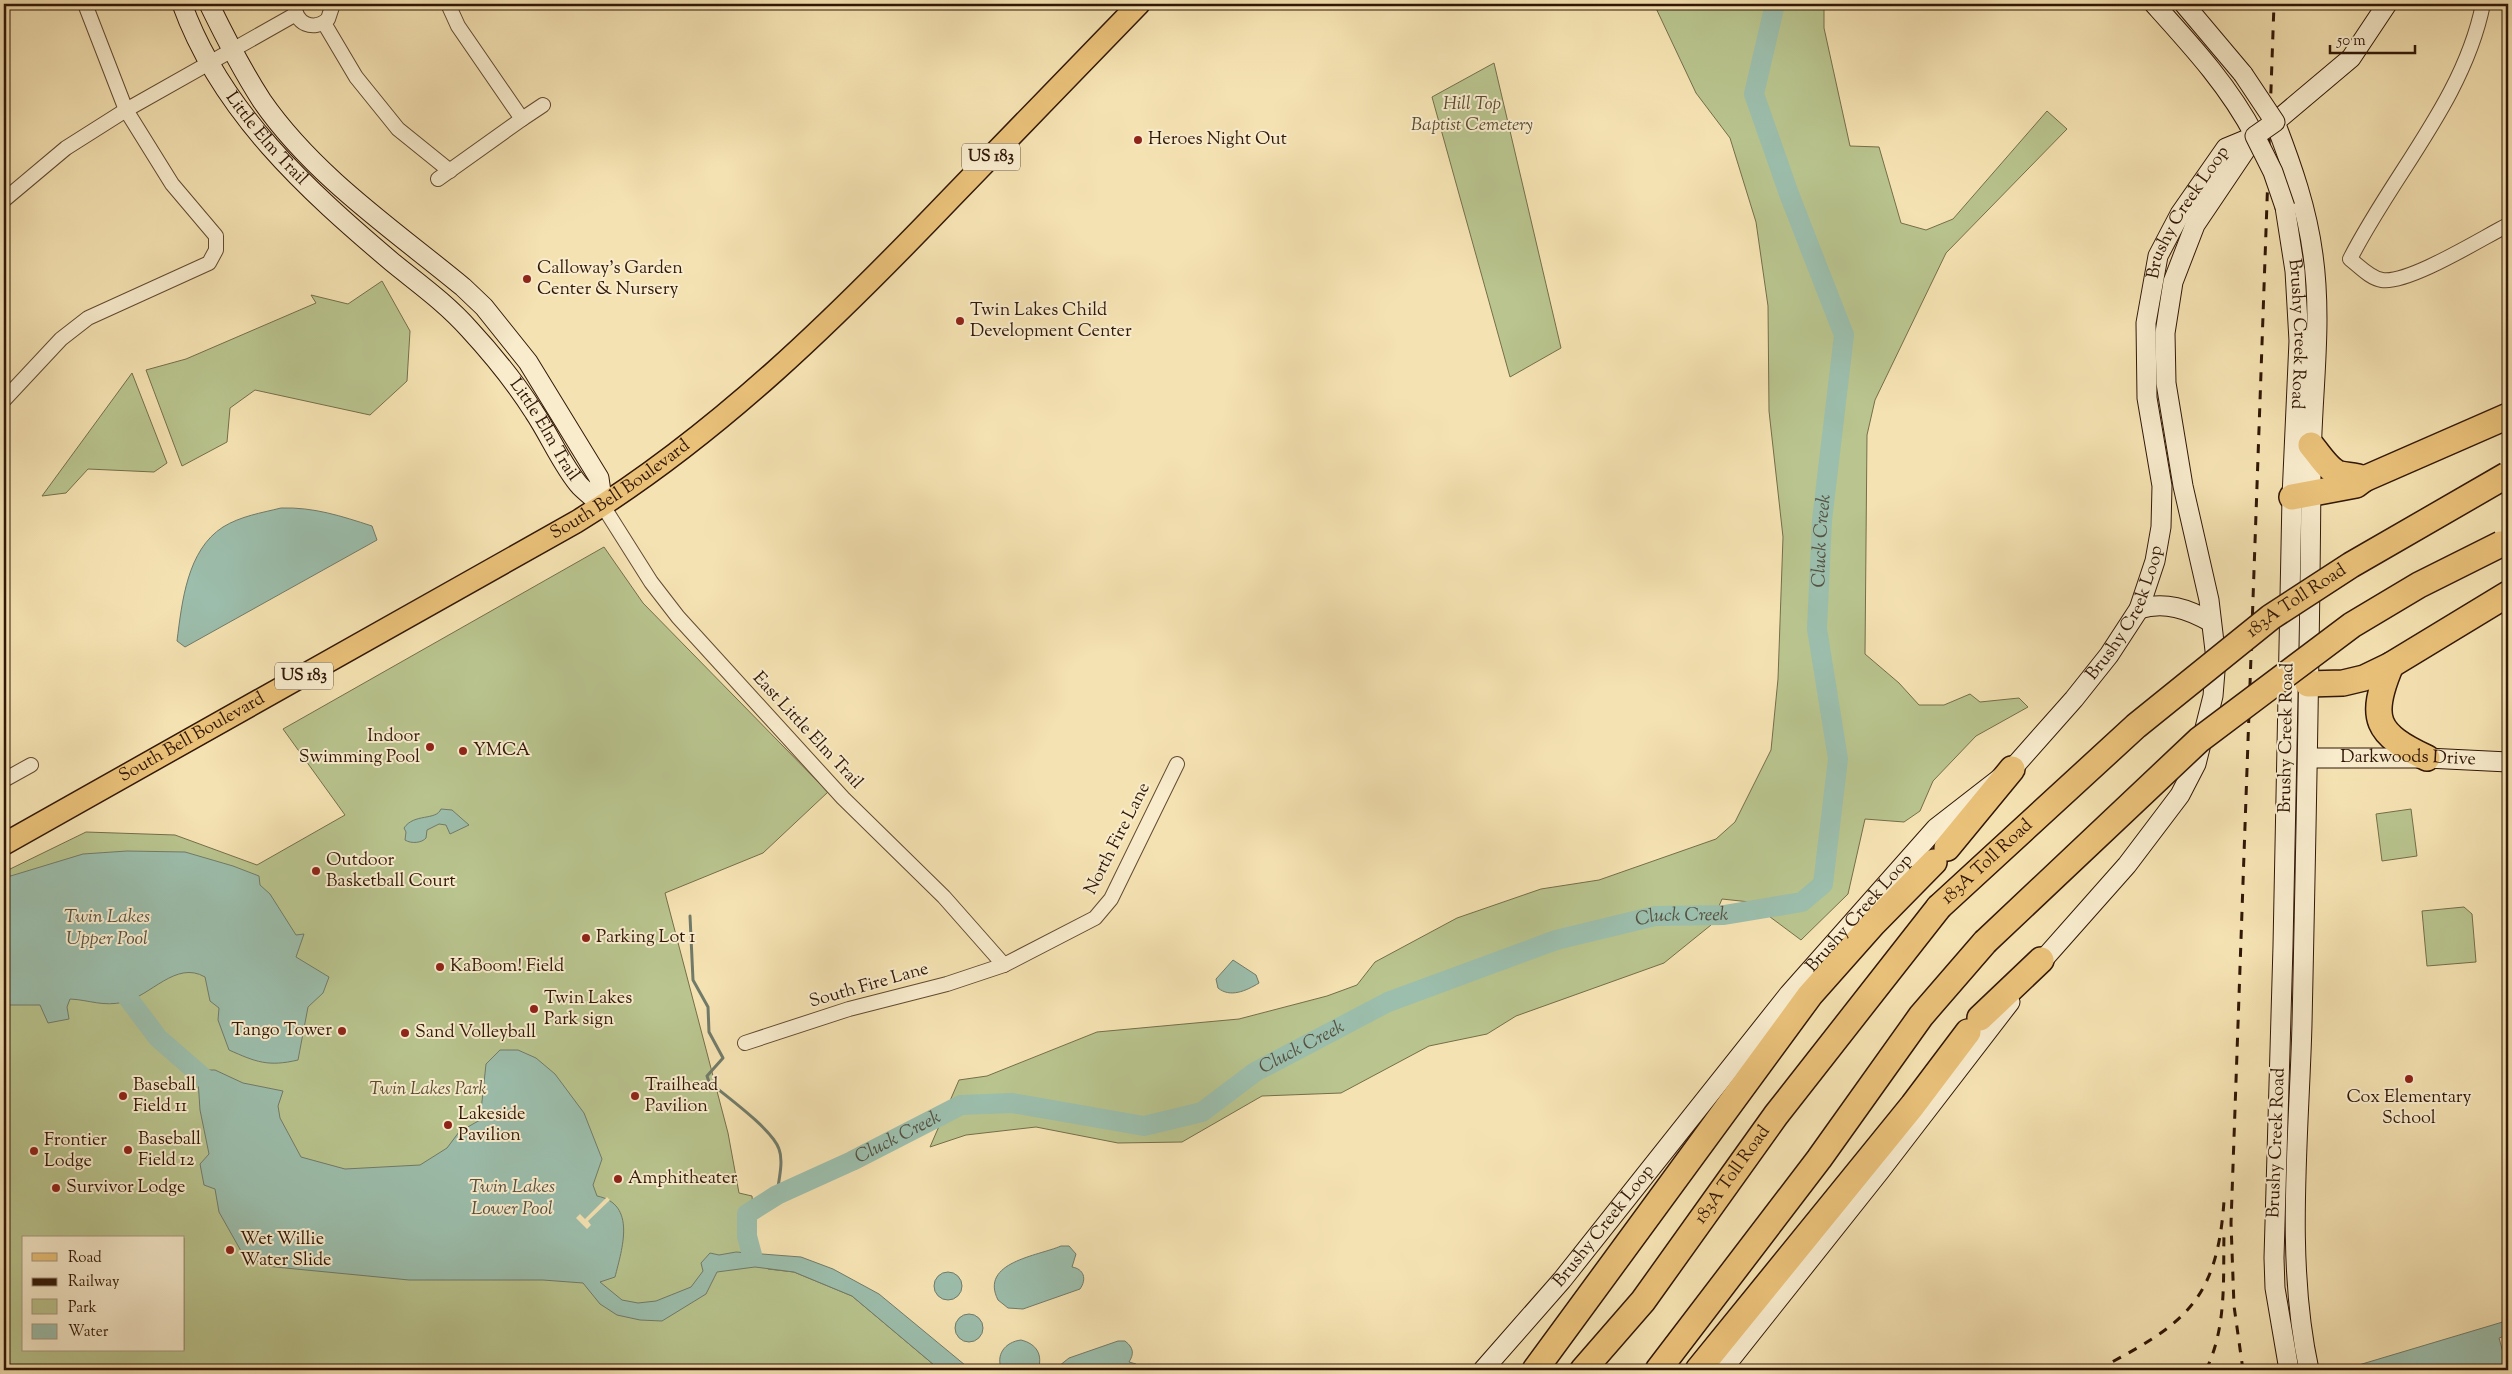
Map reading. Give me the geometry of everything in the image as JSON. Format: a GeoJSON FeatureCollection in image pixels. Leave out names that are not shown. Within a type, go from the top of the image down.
{"type":"FeatureCollection","features":[{"type":"Feature","properties":{"kind":"highway"},"geometry":{"type":"LineString","coordinates":[[2301,496],[2356,485],[2364,479],[2508,416]]}},
{"type":"Feature","properties":{"kind":"highway"},"geometry":{"type":"LineString","coordinates":[[2311,445],[2327,465],[2339,474],[2356,475],[2364,479]]}},
{"type":"Feature","properties":{"kind":"highway","name":"183A Toll Road"},"geometry":{"type":"LineString","coordinates":[[1582,1370],[1643,1301],[1776,1115],[1939,907],[2136,726],[2271,617],[2351,565],[2508,475]]}},
{"type":"Feature","properties":{"kind":"highway"},"geometry":{"type":"LineString","coordinates":[[1658,1370],[1819,1159],[1921,1016],[1985,942],[2199,740],[2352,625],[2419,585],[2505,542]]}},
{"type":"Feature","properties":{"kind":"highway"},"geometry":{"type":"LineString","coordinates":[[2303,684],[2343,683],[2364,678],[2390,666],[2508,594]]}},
{"type":"Feature","properties":{"kind":"highway"},"geometry":{"type":"LineString","coordinates":[[2390,666],[2379,696],[2381,725],[2391,738],[2427,758]]}},
{"type":"Feature","properties":{"kind":"highway"},"geometry":{"type":"LineString","coordinates":[[1535,1370],[1810,995],[1873,924],[1940,855],[2012,769]]}},
{"type":"Feature","properties":{"kind":"highway"},"geometry":{"type":"LineString","coordinates":[[1698,1370],[1913,1105],[1974,1025],[2041,960]]}},
{"type":"Feature","properties":{"kind":"main road","name":"Little Elm Trail"},"geometry":{"type":"LineString","coordinates":[[182,4],[210,63],[245,118],[292,172],[392,262],[452,309],[497,360],[535,412],[579,485],[603,506]]}},
{"type":"Feature","properties":{"kind":"main road","name":"Little Elm Trail"},"geometry":{"type":"LineString","coordinates":[[209,4],[232,51],[263,102],[312,160],[463,287],[484,308],[528,362],[599,478],[603,506]]}},
{"type":"Feature","properties":{"kind":"main road","name":"South Bell Boulevard"},"geometry":{"type":"LineString","coordinates":[[4,844],[603,506],[714,424],[843,309],[1138,4]]}},
{"type":"Feature","properties":{"kind":"main road","name":"Brushy Creek Road"},"geometry":{"type":"LineString","coordinates":[[2154,4],[2202,57],[2241,109],[2248,139],[2274,172],[2285,207],[2296,271],[2300,341],[2303,684],[2308,758],[2295,1244],[2302,1341],[2309,1370]]}},
{"type":"Feature","properties":{"kind":"main road","name":"Brushy Creek Road"},"geometry":{"type":"LineString","coordinates":[[2184,4],[2281,117],[2286,150],[2304,205],[2314,258],[2316,325],[2311,445],[2301,496],[2291,606],[2274,1258],[2276,1288],[2289,1370]]}},
{"type":"Feature","properties":{"kind":"main road"},"geometry":{"type":"LineString","coordinates":[[2248,139],[2281,117],[2351,58],[2387,4]]}},
{"type":"Feature","properties":{"kind":"main road","name":"Brushy Creek Loop"},"geometry":{"type":"LineString","coordinates":[[1722,1370],[1880,1171],[2041,960],[2127,865],[2180,795],[2196,764],[2213,696],[2216,659],[2212,622],[2183,486],[2166,383],[2165,333],[2173,282],[2195,225],[2240,161],[2248,139]]}},
{"type":"Feature","properties":{"kind":"main road","name":"Brushy Creek Loop"},"geometry":{"type":"LineString","coordinates":[[1483,1370],[1562,1280],[1795,987],[1936,828],[2012,769],[2074,699],[2109,655],[2139,610],[2155,561],[2161,527],[2162,486],[2147,398],[2146,323],[2158,256],[2180,214],[2199,184],[2226,148],[2248,139]]}},
{"type":"Feature","properties":{"kind":"main road"},"geometry":{"type":"LineString","coordinates":[[2139,610],[2152,605],[2178,608],[2194,612],[2212,622]]}},
{"type":"Feature","properties":{"kind":"main road"},"geometry":{"type":"LineString","coordinates":[[2291,606],[2298,629],[2303,684]]}},
{"type":"Feature","properties":{"kind":"main road"},"geometry":{"type":"LineString","coordinates":[[2286,787],[2295,770],[2308,758]]}},
{"type":"Feature","properties":{"kind":"main road","name":"Darkwoods Drive"},"geometry":{"type":"LineString","coordinates":[[2308,758],[2427,758],[2508,762]]}},
{"type":"Feature","properties":{"kind":"main road"},"geometry":{"type":"LineString","coordinates":[[2283,946],[2294,979],[2285,1258],[2286,1271],[2290,1277],[2297,1280]]}},
{"type":"Feature","properties":{"kind":"street"},"geometry":{"type":"LineString","coordinates":[[4,400],[61,339],[88,318],[209,263],[216,250],[216,236],[172,184],[126,110],[85,4]]}},
{"type":"Feature","properties":{"kind":"street"},"geometry":{"type":"LineString","coordinates":[[6,193],[66,148],[126,110],[232,51],[295,9],[300,20],[311,26],[324,23],[332,14],[333,4]]}},
{"type":"Feature","properties":{"kind":"street"},"geometry":{"type":"LineString","coordinates":[[448,4],[458,26],[522,119]]}},
{"type":"Feature","properties":{"kind":"street"},"geometry":{"type":"LineString","coordinates":[[2483,4],[2470,50],[2458,77],[2350,259],[2367,273],[2382,280],[2400,278],[2422,270],[2508,225]]}},
{"type":"Feature","properties":{"kind":"street"},"geometry":{"type":"LineString","coordinates":[[324,23],[356,77],[398,129],[444,175],[543,105]]}},
{"type":"Feature","properties":{"kind":"street","name":"East Little Elm Trail"},"geometry":{"type":"LineString","coordinates":[[603,506],[651,582],[678,617],[836,791],[944,898],[1004,965]]}},
{"type":"Feature","properties":{"kind":"street","name":"North Fire Lane"},"geometry":{"type":"LineString","coordinates":[[1004,965],[1095,918],[1111,899],[1177,764]]}},
{"type":"Feature","properties":{"kind":"street"},"geometry":{"type":"LineString","coordinates":[[4,780],[30,765]]}},
{"type":"Feature","properties":{"kind":"street","name":"South Fire Lane"},"geometry":{"type":"LineString","coordinates":[[745,1043],[849,1009],[947,984],[1004,965]]}},
{"type":"Feature","properties":{"kind":"green space"},"geometry":{"type":"Polygon","coordinates":[[[1654,4],[1824,4],[1824,28],[1850,146],[1879,147],[1901,223],[1926,230],[1953,219],[2047,111],[2067,129],[1946,253],[1875,400],[1867,435],[1865,654],[1899,683],[1919,705],[1944,705],[1970,694],[1980,702],[2019,698],[2028,707],[1976,736],[1933,781],[1920,811],[1904,822],[1865,819],[1848,894],[1801,940],[1750,902],[1722,899],[1711,925],[1664,963],[1516,1016],[1487,1034],[1429,1046],[1341,1093],[1262,1096],[1182,1142],[1118,1143],[1036,1127],[966,1135],[930,1147],[959,1080],[987,1076],[1097,1032],[1239,1019],[1327,996],[1357,985],[1375,962],[1457,918],[1541,889],[1599,880],[1716,839],[1735,822],[1771,750],[1778,679],[1783,537],[1769,411],[1768,306],[1756,222],[1730,138],[1696,93],[1654,4]]]}},
{"type":"Feature","properties":{"kind":"green space","name":"Hill Top Baptist Cemetery"},"geometry":{"type":"Polygon","coordinates":[[[1494,63],[1561,348],[1510,377],[1432,97],[1494,63]]]}},
{"type":"Feature","properties":{"kind":"green space"},"geometry":{"type":"Polygon","coordinates":[[[382,281],[410,331],[407,381],[370,415],[255,390],[230,408],[227,442],[182,466],[146,370],[186,359],[316,303],[311,295],[348,304],[382,281]]]}},
{"type":"Feature","properties":{"kind":"green space"},"geometry":{"type":"Polygon","coordinates":[[[132,373],[167,463],[154,472],[88,469],[66,493],[42,496],[132,373]]]}},
{"type":"Feature","properties":{"kind":"green space","name":"Twin Lakes Park"},"geometry":{"type":"Polygon","coordinates":[[[604,547],[643,603],[828,792],[763,853],[665,893],[728,1133],[739,1193],[752,1196],[757,1255],[768,1269],[794,1272],[852,1296],[940,1370],[4,1370],[4,872],[86,832],[175,835],[257,865],[345,815],[283,729],[604,547]]]}},
{"type":"Feature","properties":{"kind":"green space"},"geometry":{"type":"Polygon","coordinates":[[[2411,809],[2417,856],[2382,861],[2376,814],[2411,809]]]}},
{"type":"Feature","properties":{"kind":"green space"},"geometry":{"type":"Polygon","coordinates":[[[2464,907],[2472,914],[2476,962],[2427,966],[2422,911],[2464,907]]]}},
{"type":"Feature","properties":{"kind":"water"},"geometry":{"type":"Polygon","coordinates":[[[281,508],[316,511],[372,526],[377,540],[185,647],[177,641],[181,610],[188,578],[201,549],[211,537],[230,523],[251,515],[281,508]]]}},
{"type":"Feature","properties":{"kind":"water"},"geometry":{"type":"Polygon","coordinates":[[[441,809],[452,810],[469,825],[450,834],[446,825],[439,824],[427,830],[426,838],[422,841],[413,842],[405,840],[406,832],[404,828],[408,823],[435,815],[441,809]]]}},
{"type":"Feature","properties":{"kind":"water","name":"Twin Lakes Upper Pool"},"geometry":{"type":"Polygon","coordinates":[[[127,851],[185,852],[259,876],[260,885],[270,894],[296,935],[304,934],[296,957],[329,977],[323,993],[308,1007],[298,1060],[278,1063],[262,1062],[229,1050],[218,1020],[219,1008],[210,1001],[205,977],[194,973],[174,976],[134,999],[124,1002],[103,1004],[70,999],[67,1007],[69,1019],[48,1023],[40,1005],[4,1005],[4,878],[83,854],[127,851]]]}},
{"type":"Feature","properties":{"kind":"water"},"geometry":{"type":"Polygon","coordinates":[[[1233,960],[1256,975],[1259,983],[1249,989],[1233,993],[1228,993],[1218,988],[1216,979],[1233,960]]]}},
{"type":"Feature","properties":{"kind":"water","name":"Twin Lakes Lower Pool"},"geometry":{"type":"Polygon","coordinates":[[[500,1050],[518,1050],[536,1058],[555,1074],[584,1113],[602,1159],[593,1185],[597,1196],[610,1201],[618,1208],[624,1229],[621,1254],[615,1277],[600,1282],[622,1300],[638,1303],[656,1301],[691,1287],[703,1271],[701,1263],[710,1253],[719,1255],[736,1252],[801,1257],[833,1269],[879,1294],[971,1370],[940,1370],[852,1296],[794,1272],[755,1267],[717,1272],[706,1294],[662,1321],[640,1320],[617,1315],[600,1304],[583,1283],[543,1280],[409,1280],[265,1266],[241,1251],[219,1212],[215,1189],[204,1185],[200,1164],[209,1154],[200,1110],[198,1080],[189,1069],[194,1065],[202,1064],[204,1070],[215,1070],[243,1083],[283,1091],[278,1106],[280,1118],[301,1157],[345,1169],[420,1165],[447,1148],[459,1132],[480,1120],[486,1064],[500,1050]]]}},
{"type":"Feature","properties":{"kind":"water"},"geometry":{"type":"Polygon","coordinates":[[[1061,1246],[1069,1246],[1076,1254],[1072,1267],[1082,1272],[1084,1278],[1080,1289],[1023,1309],[1008,1308],[998,1300],[994,1287],[997,1277],[1004,1269],[1026,1257],[1061,1246]]]}},
{"type":"Feature","properties":{"kind":"water"},"geometry":{"type":"Polygon","coordinates":[[[948,1272],[958,1276],[962,1286],[958,1296],[948,1300],[938,1296],[934,1286],[938,1276],[948,1272]]]}},
{"type":"Feature","properties":{"kind":"water"},"geometry":{"type":"Polygon","coordinates":[[[969,1314],[979,1318],[983,1328],[979,1338],[969,1342],[959,1338],[955,1328],[959,1318],[969,1314]]]}},
{"type":"Feature","properties":{"kind":"water"},"geometry":{"type":"Polygon","coordinates":[[[2506,1321],[2508,1335],[2499,1338],[2508,1370],[2353,1370],[2352,1367],[2506,1321]]]}},
{"type":"Feature","properties":{"kind":"water"},"geometry":{"type":"Polygon","coordinates":[[[1021,1340],[1035,1347],[1040,1360],[1038,1370],[1002,1370],[1000,1359],[1003,1350],[1010,1343],[1021,1340]]]}},
{"type":"Feature","properties":{"kind":"water"},"geometry":{"type":"Polygon","coordinates":[[[1118,1341],[1125,1341],[1130,1346],[1132,1356],[1129,1362],[1136,1364],[1140,1370],[1054,1370],[1069,1358],[1118,1341]]]}},
{"type":"Feature","properties":{"kind":"pier"},"geometry":{"type":"Polygon","coordinates":[[[607,1197],[610,1200],[588,1221],[591,1225],[587,1229],[576,1218],[580,1214],[585,1219],[607,1197]]]}},
{"type":"Feature","properties":{"kind":"waterway","name":"Cluck Creek"},"geometry":{"type":"LineString","coordinates":[[752,1255],[747,1236],[747,1214],[777,1195],[852,1161],[961,1105],[1012,1103],[1144,1126],[1202,1112],[1255,1072],[1388,1002],[1556,940],[1655,916],[1724,915],[1802,902],[1823,884],[1838,759],[1817,629],[1822,520],[1844,335],[1789,194],[1754,94],[1775,4]]}},
{"type":"Feature","properties":{"kind":"waterway"},"geometry":{"type":"LineString","coordinates":[[690,916],[693,980],[708,1007],[709,1032],[723,1058],[707,1076],[709,1082],[759,1123],[775,1141],[781,1160],[777,1195]]}},
{"type":"Feature","properties":{"kind":"waterway"},"geometry":{"type":"LineString","coordinates":[[113,978],[158,1038],[212,1085]]}},
{"type":"Feature","properties":{"kind":"railway"},"geometry":{"type":"LineString","coordinates":[[2243,1370],[2234,1306],[2231,1223],[2274,4]]}},
{"type":"Feature","properties":{"kind":"railway"},"geometry":{"type":"LineString","coordinates":[[2097,1370],[2152,1339],[2173,1324],[2190,1307],[2203,1288],[2213,1265],[2220,1236],[2224,1201]]}},
{"type":"Feature","properties":{"kind":"railway"},"geometry":{"type":"LineString","coordinates":[[2206,1370],[2213,1354],[2221,1320],[2224,1233]]}},
{"type":"Feature","properties":{"kind":"place","name":"Heroes Night Out"},"geometry":{"type":"Point","coordinates":[1138,140]}},
{"type":"Feature","properties":{"kind":"place","name":"Calloway’s Garden Center & Nursery"},"geometry":{"type":"Point","coordinates":[527,279]}},
{"type":"Feature","properties":{"kind":"place","name":"Twin Lakes Child Development Center"},"geometry":{"type":"Point","coordinates":[960,321]}},
{"type":"Feature","properties":{"kind":"place","name":"Indoor Swimming Pool"},"geometry":{"type":"Point","coordinates":[430,747]}},
{"type":"Feature","properties":{"kind":"place","name":"YMCA"},"geometry":{"type":"Point","coordinates":[463,751]}},
{"type":"Feature","properties":{"kind":"place","name":"Outdoor Basketball Court"},"geometry":{"type":"Point","coordinates":[316,871]}},
{"type":"Feature","properties":{"kind":"place","name":"Parking Lot 1"},"geometry":{"type":"Point","coordinates":[586,938]}},
{"type":"Feature","properties":{"kind":"place","name":"KaBoom! Field"},"geometry":{"type":"Point","coordinates":[440,967]}},
{"type":"Feature","properties":{"kind":"place","name":"Twin Lakes Park sign"},"geometry":{"type":"Point","coordinates":[534,1009]}},
{"type":"Feature","properties":{"kind":"place","name":"Tango Tower"},"geometry":{"type":"Point","coordinates":[342,1031]}},
{"type":"Feature","properties":{"kind":"place","name":"Sand Volleyball"},"geometry":{"type":"Point","coordinates":[405,1033]}},
{"type":"Feature","properties":{"kind":"place","name":"Cox Elementary School"},"geometry":{"type":"Point","coordinates":[2409,1079]}},
{"type":"Feature","properties":{"kind":"place","name":"Baseball Field 11"},"geometry":{"type":"Point","coordinates":[123,1096]}},
{"type":"Feature","properties":{"kind":"place","name":"Trailhead Pavilion"},"geometry":{"type":"Point","coordinates":[635,1096]}},
{"type":"Feature","properties":{"kind":"place","name":"Lakeside Pavilion"},"geometry":{"type":"Point","coordinates":[448,1125]}},
{"type":"Feature","properties":{"kind":"place","name":"Baseball Field 12"},"geometry":{"type":"Point","coordinates":[128,1150]}},
{"type":"Feature","properties":{"kind":"place","name":"Frontier Lodge"},"geometry":{"type":"Point","coordinates":[34,1151]}},
{"type":"Feature","properties":{"kind":"place","name":"Amphitheater"},"geometry":{"type":"Point","coordinates":[618,1179]}},
{"type":"Feature","properties":{"kind":"place","name":"Survivor Lodge"},"geometry":{"type":"Point","coordinates":[56,1188]}},
{"type":"Feature","properties":{"kind":"place","name":"Wet Willie Water Slide"},"geometry":{"type":"Point","coordinates":[230,1250]}}]}
